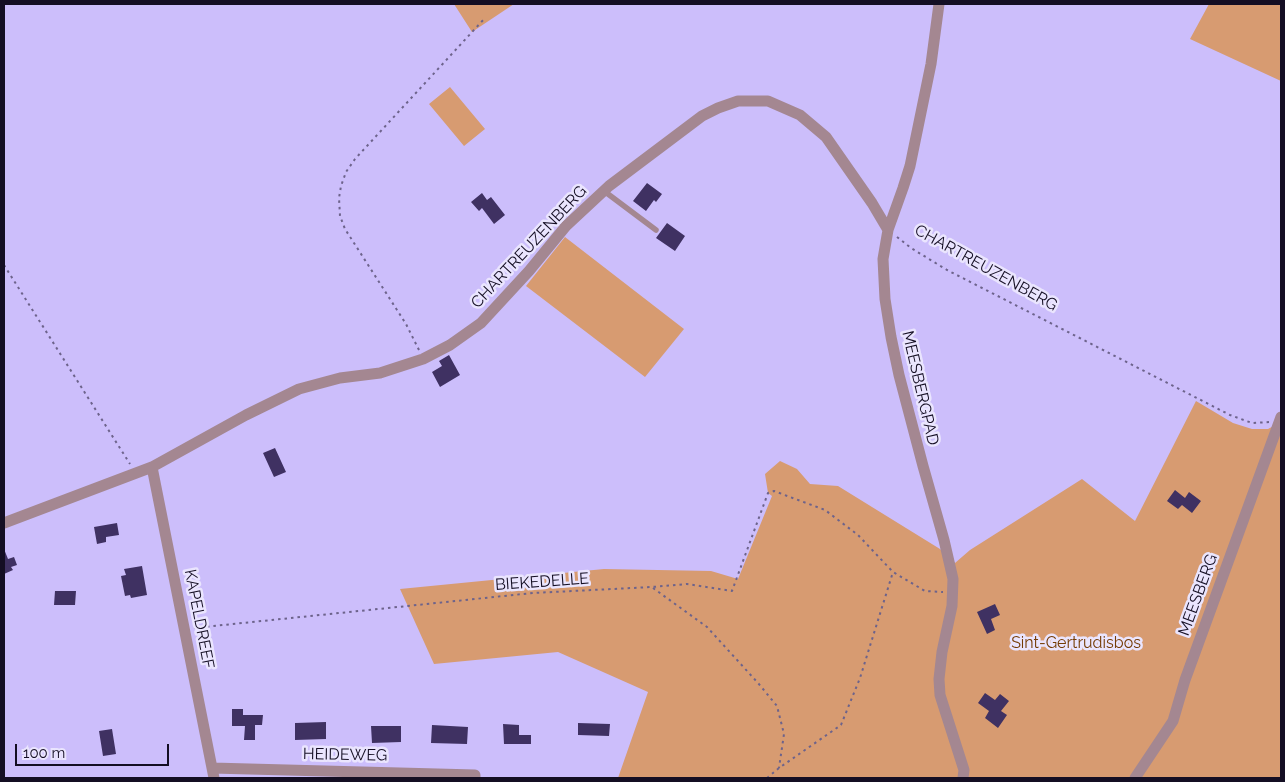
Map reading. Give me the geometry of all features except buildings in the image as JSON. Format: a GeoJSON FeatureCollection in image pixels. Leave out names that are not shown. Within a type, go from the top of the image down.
{"type":"FeatureCollection","features":[{"type":"Feature","properties":{"kind":"street","name":"MEESBERGPAD"},"geometry":{"type":"LineString","coordinates":[[939,4],[931,64],[910,166],[888,230],[883,259],[885,299],[899,375],[953,579],[950,621],[940,663],[939,679],[940,695],[964,770],[964,778]]}},
{"type":"Feature","properties":{"kind":"street","name":"CHARTREUZENBERG"},"geometry":{"type":"LineString","coordinates":[[4,523],[137,474],[246,415],[300,389],[340,378],[380,373],[423,359],[450,345],[481,323],[566,226],[604,191],[702,116],[738,101],[768,101],[800,115],[826,137],[872,203],[888,230]]}},
{"type":"Feature","properties":{"kind":"street","name":"MEESBERG"},"geometry":{"type":"LineString","coordinates":[[1135,778],[1173,721],[1185,680],[1281,419]]}},
{"type":"Feature","properties":{"kind":"street","name":"KAPELDREEF"},"geometry":{"type":"LineString","coordinates":[[152,467],[213,773]]}},
{"type":"Feature","properties":{"kind":"street","name":"HEIDEWEG"},"geometry":{"type":"LineString","coordinates":[[213,773],[474,775],[475,778]]}},
{"type":"Feature","properties":{"kind":"lane"},"geometry":{"type":"LineString","coordinates":[[604,191],[656,230]]}},
{"type":"Feature","properties":{"kind":"path"},"geometry":{"type":"LineString","coordinates":[[423,359],[406,324],[345,229],[340,216],[339,198],[341,186],[346,172],[354,159],[486,18]]}},
{"type":"Feature","properties":{"kind":"path","name":"CHARTREUZENBERG"},"geometry":{"type":"LineString","coordinates":[[888,230],[911,248],[947,270],[1230,416],[1252,422],[1281,419]]}},
{"type":"Feature","properties":{"kind":"path"},"geometry":{"type":"LineString","coordinates":[[4,265],[137,474]]}},
{"type":"Feature","properties":{"kind":"path","name":"BIEKEDELLE"},"geometry":{"type":"LineString","coordinates":[[184,629],[533,593],[687,584],[732,591],[737,573],[768,493],[774,491],[825,510],[858,535],[893,572]]}},
{"type":"Feature","properties":{"kind":"path"},"geometry":{"type":"LineString","coordinates":[[767,778],[841,725],[860,678],[893,572],[926,591],[953,592]]}},
{"type":"Feature","properties":{"kind":"path"},"geometry":{"type":"LineString","coordinates":[[652,587],[707,627],[777,706],[784,734],[779,768]]}},
{"type":"Feature","properties":{"kind":"green space"},"geometry":{"type":"Polygon","coordinates":[[[454,4],[514,4],[472,32],[454,4]]]}},
{"type":"Feature","properties":{"kind":"green space"},"geometry":{"type":"Polygon","coordinates":[[[1209,4],[1281,4],[1281,81],[1190,39],[1209,4]]]}},
{"type":"Feature","properties":{"kind":"green space"},"geometry":{"type":"Polygon","coordinates":[[[450,87],[485,129],[464,146],[429,104],[450,87]]]}},
{"type":"Feature","properties":{"kind":"green space"},"geometry":{"type":"Polygon","coordinates":[[[565,237],[684,329],[645,377],[526,286],[565,237]]]}},
{"type":"Feature","properties":{"kind":"green space","name":"Sint-Gertrudisbos"},"geometry":{"type":"Polygon","coordinates":[[[1196,401],[1233,423],[1252,429],[1268,429],[1281,422],[1281,778],[618,778],[648,692],[558,652],[434,664],[400,589],[604,569],[711,571],[738,579],[772,496],[768,493],[765,474],[780,461],[797,469],[810,484],[838,486],[940,549],[955,563],[970,550],[1082,479],[1135,521],[1196,401]]]}}]}
